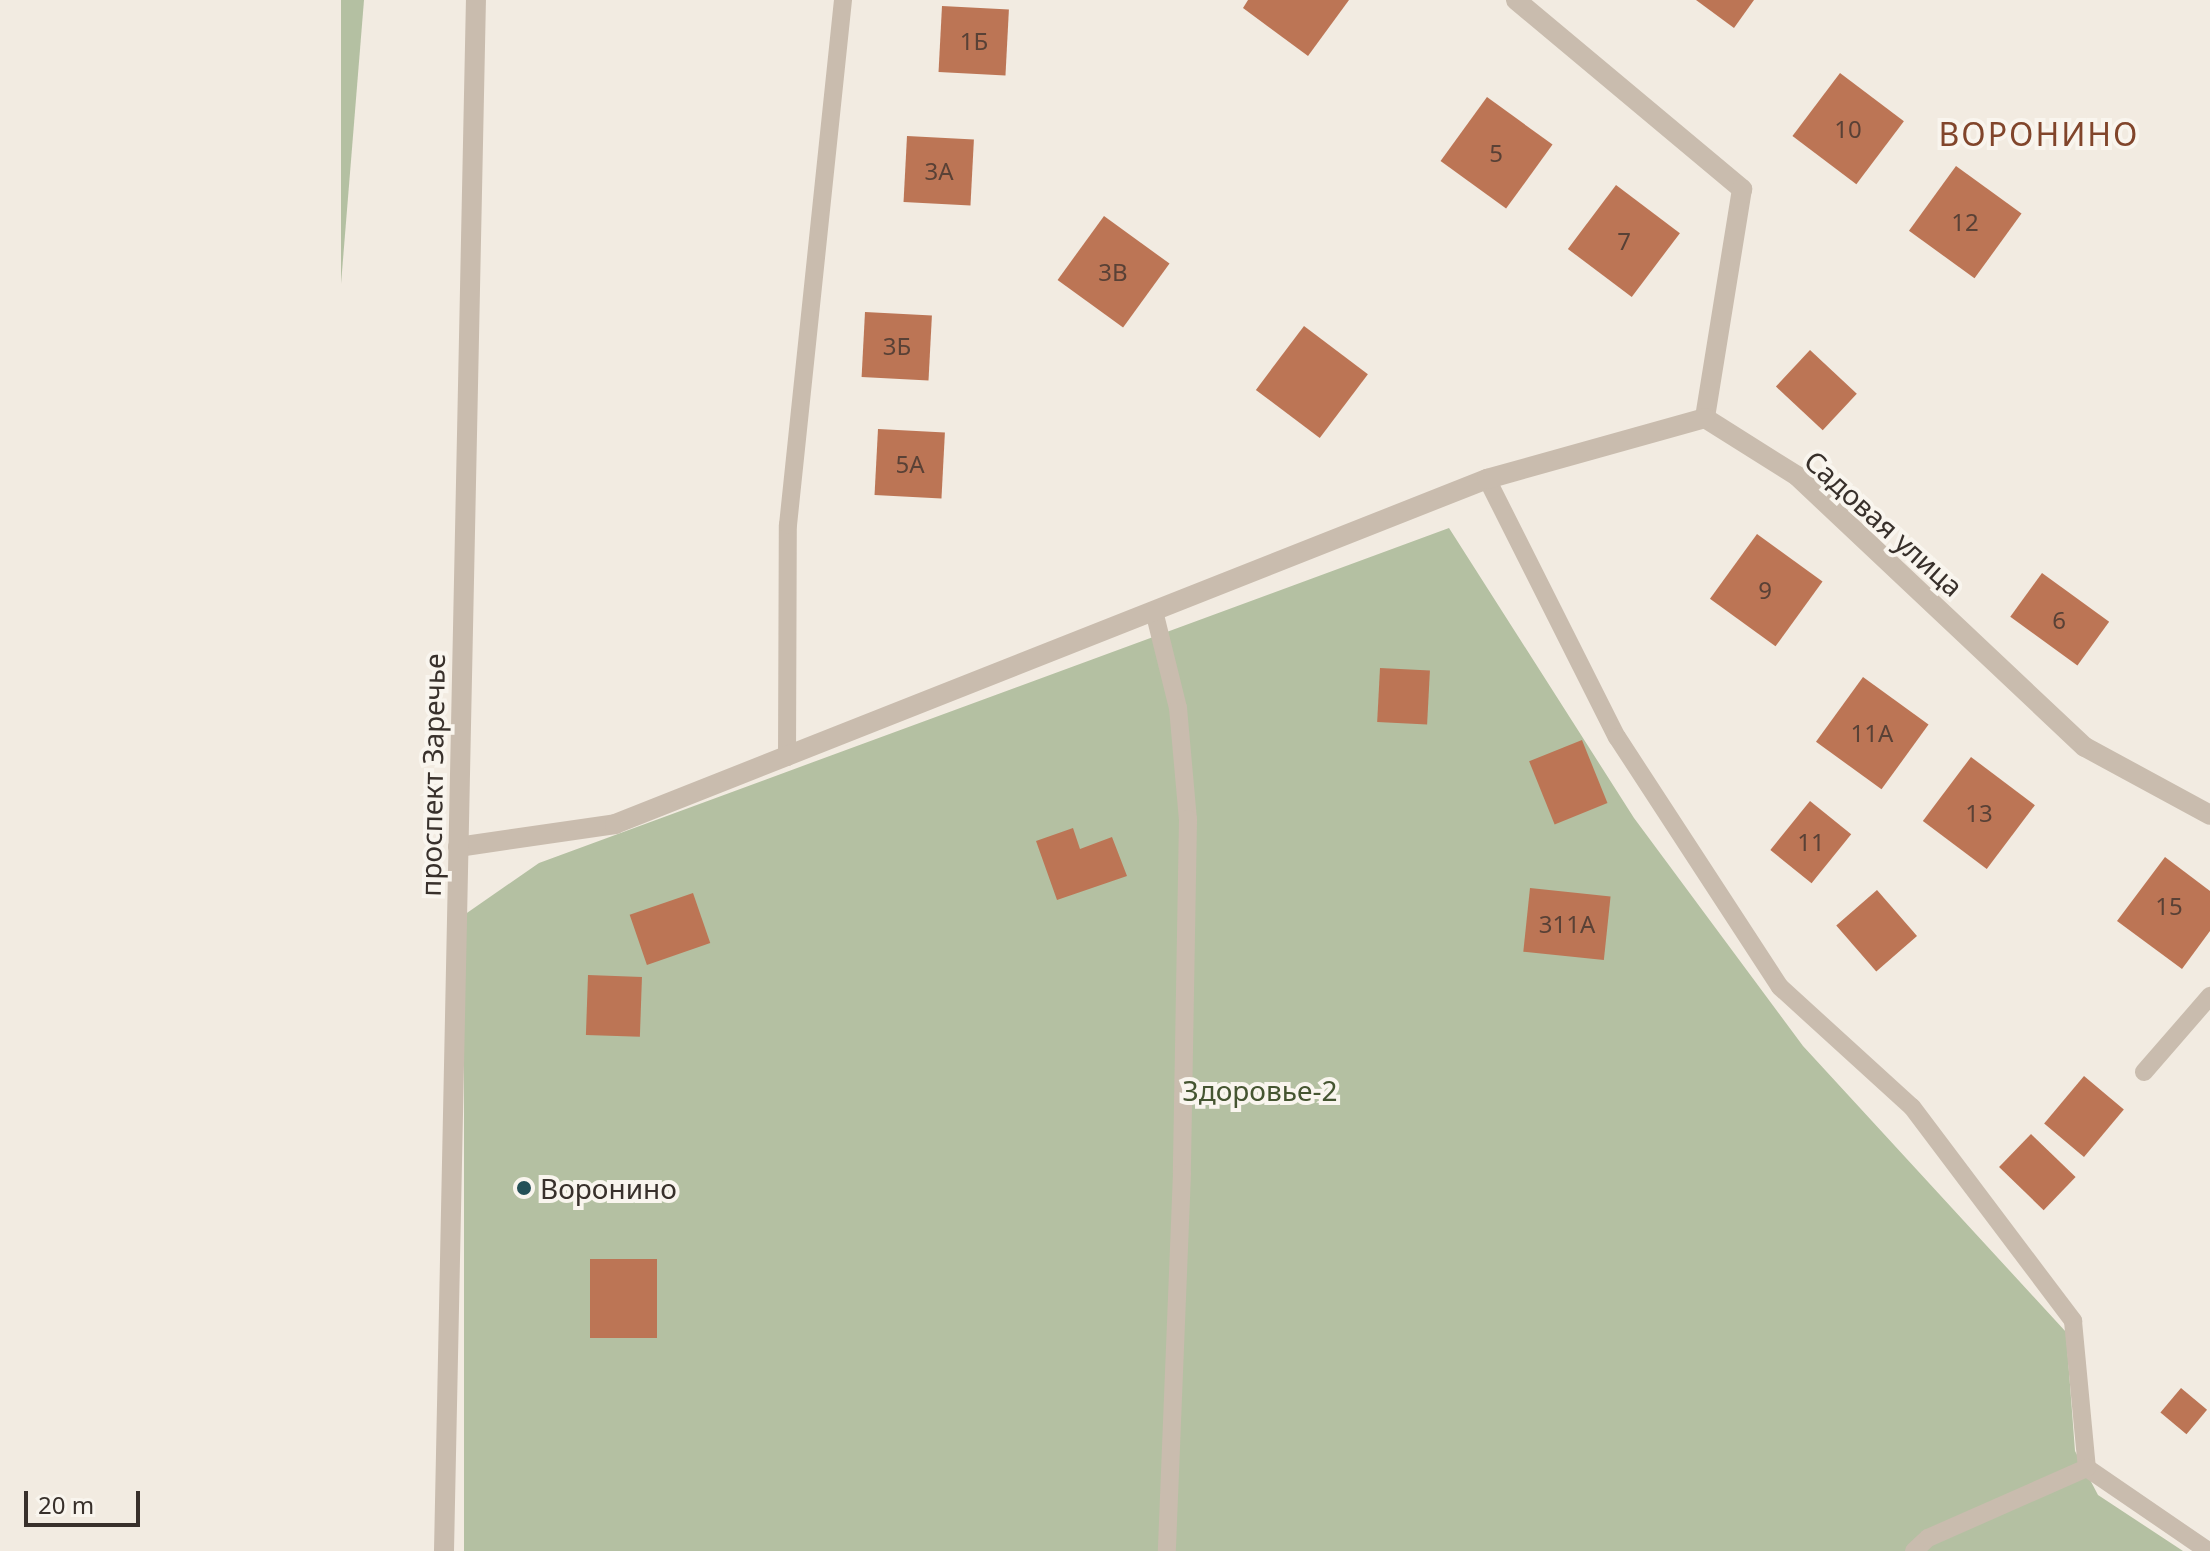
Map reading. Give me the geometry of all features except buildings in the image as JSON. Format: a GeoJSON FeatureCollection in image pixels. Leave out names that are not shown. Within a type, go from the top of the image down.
{"type":"FeatureCollection","features":[{"type":"Feature","properties":{"kind":"street","name":"проспект Заречье"},"geometry":{"type":"LineString","coordinates":[[444,1551],[476,0]]}},
{"type":"Feature","properties":{"kind":"street"},"geometry":{"type":"LineString","coordinates":[[458,847],[615,824],[1487,479],[1705,418],[1742,189],[1516,0]]}},
{"type":"Feature","properties":{"kind":"street","name":"Садовая улица"},"geometry":{"type":"LineString","coordinates":[[1705,418],[1797,476],[2085,747],[2210,815]]}},
{"type":"Feature","properties":{"kind":"lane"},"geometry":{"type":"LineString","coordinates":[[787,757],[788,525],[843,0]]}},
{"type":"Feature","properties":{"kind":"lane"},"geometry":{"type":"LineString","coordinates":[[1487,479],[1617,737],[1780,987],[1912,1107],[2073,1321],[2087,1468]]}},
{"type":"Feature","properties":{"kind":"lane"},"geometry":{"type":"LineString","coordinates":[[1154,611],[1178,708],[1188,819],[1182,1173],[1167,1551]]}},
{"type":"Feature","properties":{"kind":"lane"},"geometry":{"type":"LineString","coordinates":[[2144,1072],[2210,996]]}},
{"type":"Feature","properties":{"kind":"lane"},"geometry":{"type":"LineString","coordinates":[[1914,1551],[1928,1538],[2087,1468]]}},
{"type":"Feature","properties":{"kind":"lane"},"geometry":{"type":"LineString","coordinates":[[2087,1468],[2208,1551]]}},
{"type":"Feature","properties":{"kind":"green space"},"geometry":{"type":"Polygon","coordinates":[[[341,0],[364,0],[341,284],[341,0]]]}},
{"type":"Feature","properties":{"kind":"green space","name":"Здоровье-2"},"geometry":{"type":"Polygon","coordinates":[[[1449,528],[1634,818],[1803,1046],[2066,1332],[2075,1451],[2098,1495],[2183,1551],[464,1551],[464,915],[539,863],[1449,528]]]}},
{"type":"Feature","properties":{"kind":"place","name":"Воронино"},"geometry":{"type":"Point","coordinates":[524,1188]}},
{"type":"Feature","properties":{"kind":"district","name":"ВОРОНИНО"},"geometry":{"type":"Point","coordinates":[2039,134]}}]}
